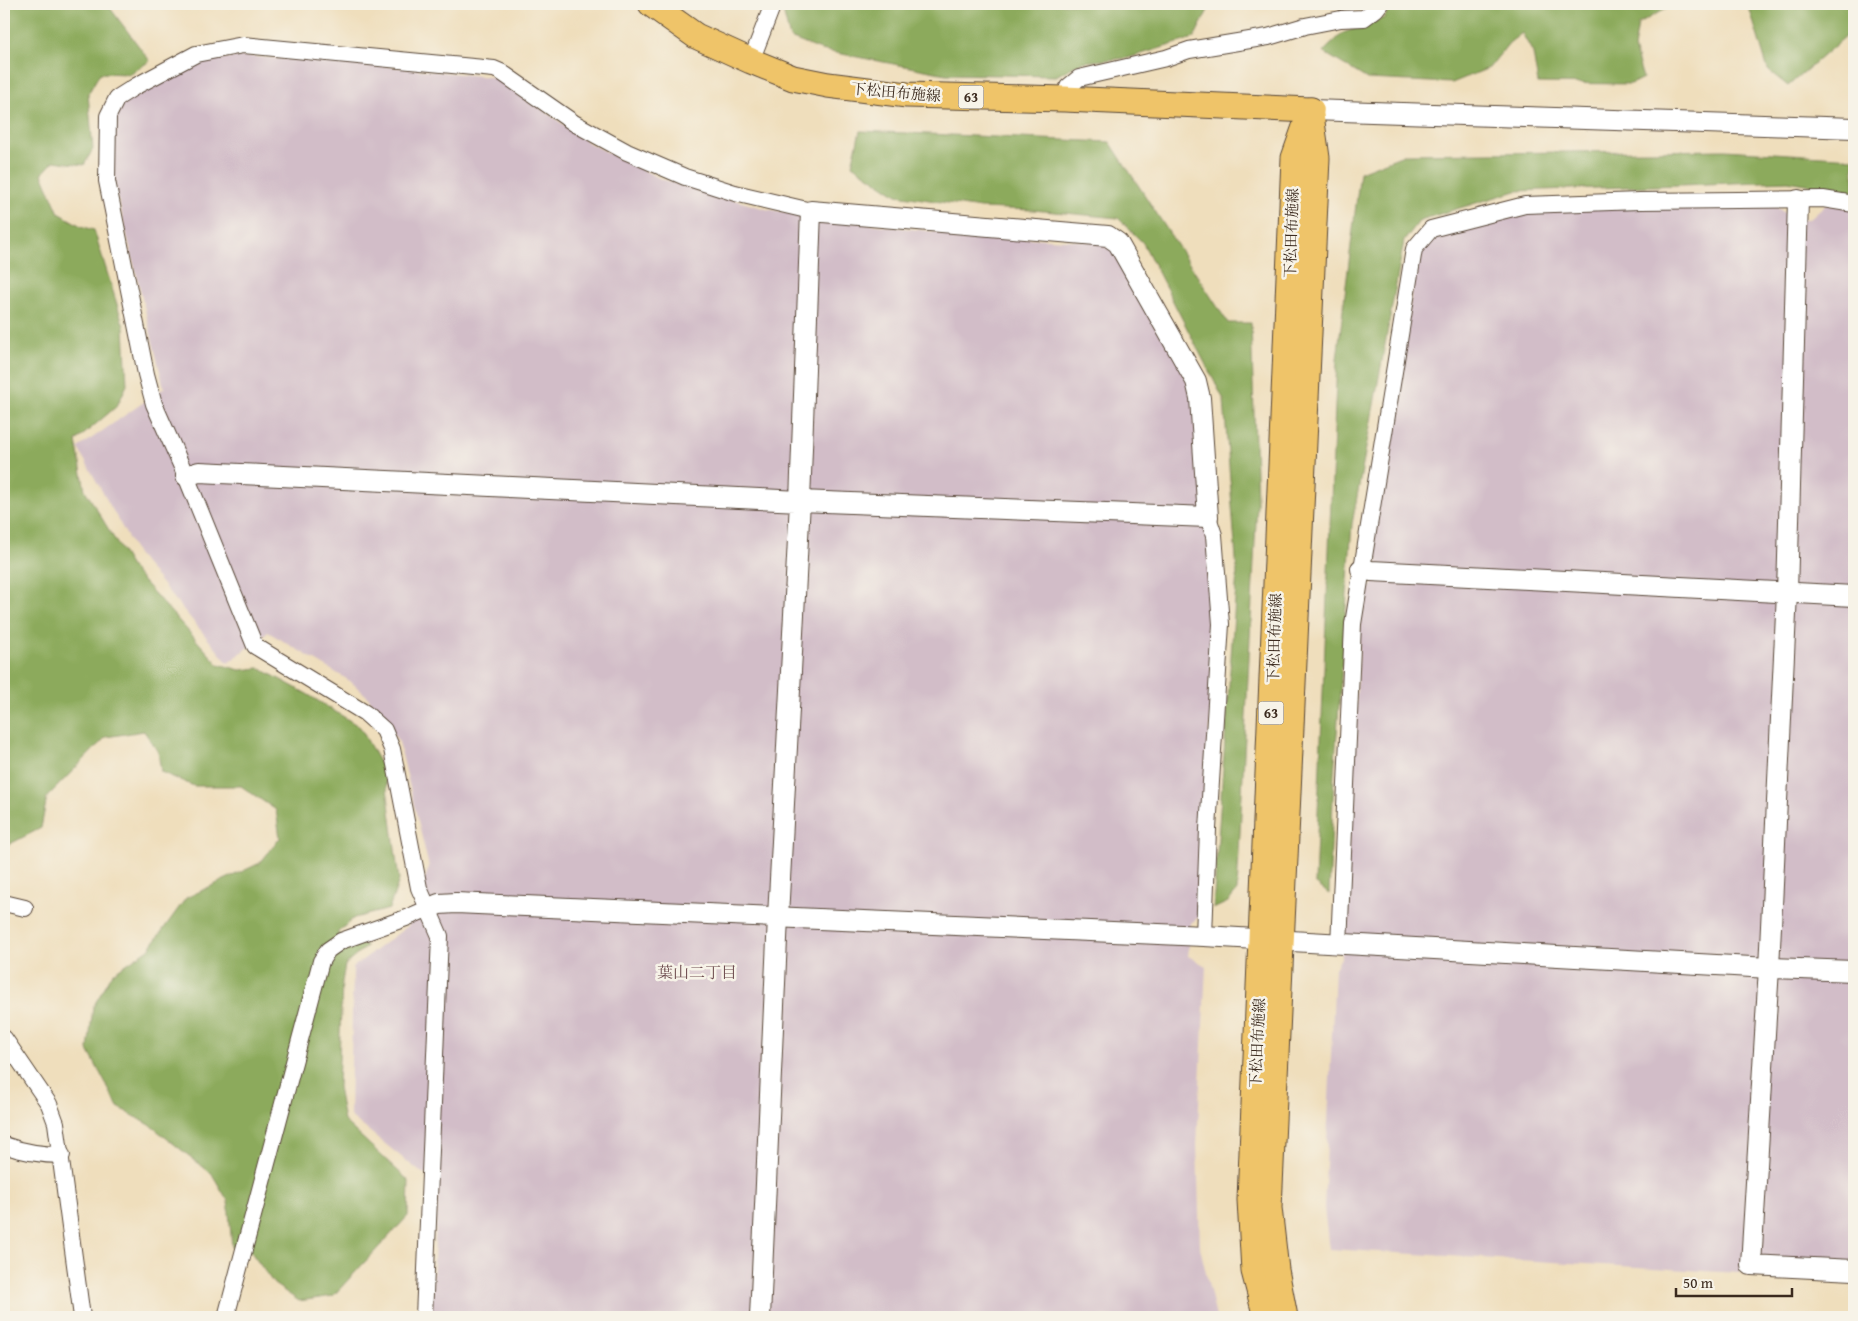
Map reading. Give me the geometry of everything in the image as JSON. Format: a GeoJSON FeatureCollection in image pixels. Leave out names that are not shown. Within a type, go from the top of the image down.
{"type":"FeatureCollection","features":[{"type":"Feature","properties":{"kind":"main road","name":"下松田布施線"},"geometry":{"type":"LineString","coordinates":[[651,4],[696,36],[793,78],[828,85],[907,95],[1064,99],[1311,110],[1317,158],[1272,940],[1250,1200],[1254,1271],[1266,1317]]}},
{"type":"Feature","properties":{"kind":"main road","name":"下松田布施線"},"geometry":{"type":"LineString","coordinates":[[1272,940],[1269,1208],[1276,1270],[1285,1317]]}},
{"type":"Feature","properties":{"kind":"street"},"geometry":{"type":"LineString","coordinates":[[751,61],[773,4]]}},
{"type":"Feature","properties":{"kind":"street"},"geometry":{"type":"LineString","coordinates":[[1064,99],[1068,88],[1079,78],[1166,58],[1188,50],[1268,37],[1305,26],[1341,19],[1364,18],[1380,4]]}},
{"type":"Feature","properties":{"kind":"street"},"geometry":{"type":"LineString","coordinates":[[424,1317],[440,936],[419,888],[392,749],[384,730],[366,713],[255,646],[186,476],[154,404],[146,374],[107,181],[108,116],[117,98],[196,54],[243,45],[494,69],[574,123],[628,152],[686,177],[735,193],[811,211],[946,224],[1091,234],[1108,236],[1118,244],[1196,381],[1200,398],[1208,517],[1214,535],[1221,624],[1208,829],[1204,936]]}},
{"type":"Feature","properties":{"kind":"street"},"geometry":{"type":"LineString","coordinates":[[1311,110],[1854,128]]}},
{"type":"Feature","properties":{"kind":"street"},"geometry":{"type":"LineString","coordinates":[[1339,945],[1352,624],[1414,249],[1431,229],[1525,205],[1640,201],[1823,199],[1854,204]]}},
{"type":"Feature","properties":{"kind":"street"},"geometry":{"type":"LineString","coordinates":[[1798,200],[1787,593],[1769,968],[1751,1265],[1854,1270]]}},
{"type":"Feature","properties":{"kind":"street"},"geometry":{"type":"LineString","coordinates":[[760,1317],[778,917],[800,501],[811,211]]}},
{"type":"Feature","properties":{"kind":"street"},"geometry":{"type":"LineString","coordinates":[[186,476],[199,472],[800,501],[1208,517]]}},
{"type":"Feature","properties":{"kind":"street"},"geometry":{"type":"LineString","coordinates":[[1361,569],[1854,596]]}},
{"type":"Feature","properties":{"kind":"street"},"geometry":{"type":"LineString","coordinates":[[226,1317],[321,961],[328,950],[341,941],[439,904],[456,903],[1204,936],[1339,945],[1854,971]]}},
{"type":"Feature","properties":{"kind":"street"},"geometry":{"type":"LineString","coordinates":[[4,904],[25,908]]}},
{"type":"Feature","properties":{"kind":"street"},"geometry":{"type":"LineString","coordinates":[[4,1038],[50,1104],[56,1123],[62,1155],[82,1317]]}},
{"type":"Feature","properties":{"kind":"street"},"geometry":{"type":"LineString","coordinates":[[4,1145],[17,1150],[42,1155],[62,1155]]}},
{"type":"Feature","properties":{"kind":"shaded area"},"geometry":{"type":"Polygon","coordinates":[[[242,56],[366,64],[499,78],[589,143],[661,179],[766,209],[836,220],[954,234],[1103,242],[1119,256],[1194,390],[1209,533],[1212,698],[1199,917],[1191,923],[1188,956],[1206,966],[1197,1144],[1200,1247],[1216,1317],[431,1317],[438,1181],[419,1171],[350,1116],[353,967],[408,926],[429,867],[399,742],[367,696],[350,681],[268,632],[228,663],[137,554],[78,448],[164,388],[113,178],[114,122],[122,104],[199,61],[242,56]]]}},
{"type":"Feature","properties":{"kind":"shaded area"},"geometry":{"type":"Polygon","coordinates":[[[1826,204],[1854,208],[1854,1263],[1770,1259],[1738,1273],[1329,1249],[1324,1208],[1335,968],[1341,958],[1344,924],[1362,594],[1372,585],[1378,559],[1369,548],[1419,250],[1434,231],[1529,208],[1774,205],[1791,218],[1809,219],[1826,204]]]}},
{"type":"Feature","properties":{"kind":"green space"},"geometry":{"type":"Polygon","coordinates":[[[4,4],[104,4],[110,8],[150,61],[129,74],[100,73],[88,94],[93,149],[84,165],[54,161],[42,174],[59,213],[81,226],[94,230],[124,327],[127,385],[117,406],[76,441],[85,490],[133,570],[218,664],[240,670],[259,668],[307,694],[360,727],[385,773],[399,880],[389,909],[354,918],[337,933],[367,946],[345,965],[342,982],[338,1087],[344,1121],[409,1181],[408,1216],[333,1296],[299,1301],[274,1284],[251,1252],[232,1247],[228,1201],[212,1174],[150,1125],[118,1107],[88,1050],[93,1007],[113,973],[149,949],[186,898],[260,863],[280,838],[276,810],[241,786],[194,786],[161,772],[158,752],[144,731],[106,737],[47,797],[41,828],[4,847],[4,4]]]}},
{"type":"Feature","properties":{"kind":"green space"},"geometry":{"type":"Polygon","coordinates":[[[784,4],[1211,4],[1194,38],[1128,58],[1082,62],[1056,76],[946,74],[821,50],[790,38],[783,11],[784,4]]]}},
{"type":"Feature","properties":{"kind":"green space"},"geometry":{"type":"Polygon","coordinates":[[[1392,4],[1674,4],[1638,24],[1634,48],[1643,78],[1631,84],[1538,83],[1533,53],[1522,33],[1509,43],[1489,68],[1452,83],[1367,79],[1323,52],[1343,33],[1384,18],[1392,4]]]}},
{"type":"Feature","properties":{"kind":"green space"},"geometry":{"type":"Polygon","coordinates":[[[1748,4],[1854,4],[1854,29],[1788,86],[1768,70],[1748,4]]]}},
{"type":"Feature","properties":{"kind":"green space"},"geometry":{"type":"Polygon","coordinates":[[[860,131],[1110,142],[1228,323],[1251,323],[1257,503],[1237,891],[1228,902],[1213,909],[1237,572],[1224,400],[1143,243],[1118,218],[1033,210],[980,208],[897,195],[852,165],[860,131]]]}},
{"type":"Feature","properties":{"kind":"green space"},"geometry":{"type":"Polygon","coordinates":[[[1725,150],[1854,158],[1854,192],[1788,181],[1516,191],[1420,220],[1404,241],[1352,524],[1334,775],[1329,894],[1315,883],[1337,359],[1360,172],[1406,154],[1725,150]]]}},
{"type":"Feature","properties":{"kind":"district","name":"葉山二丁目"},"geometry":{"type":"Point","coordinates":[697,972]}}]}
